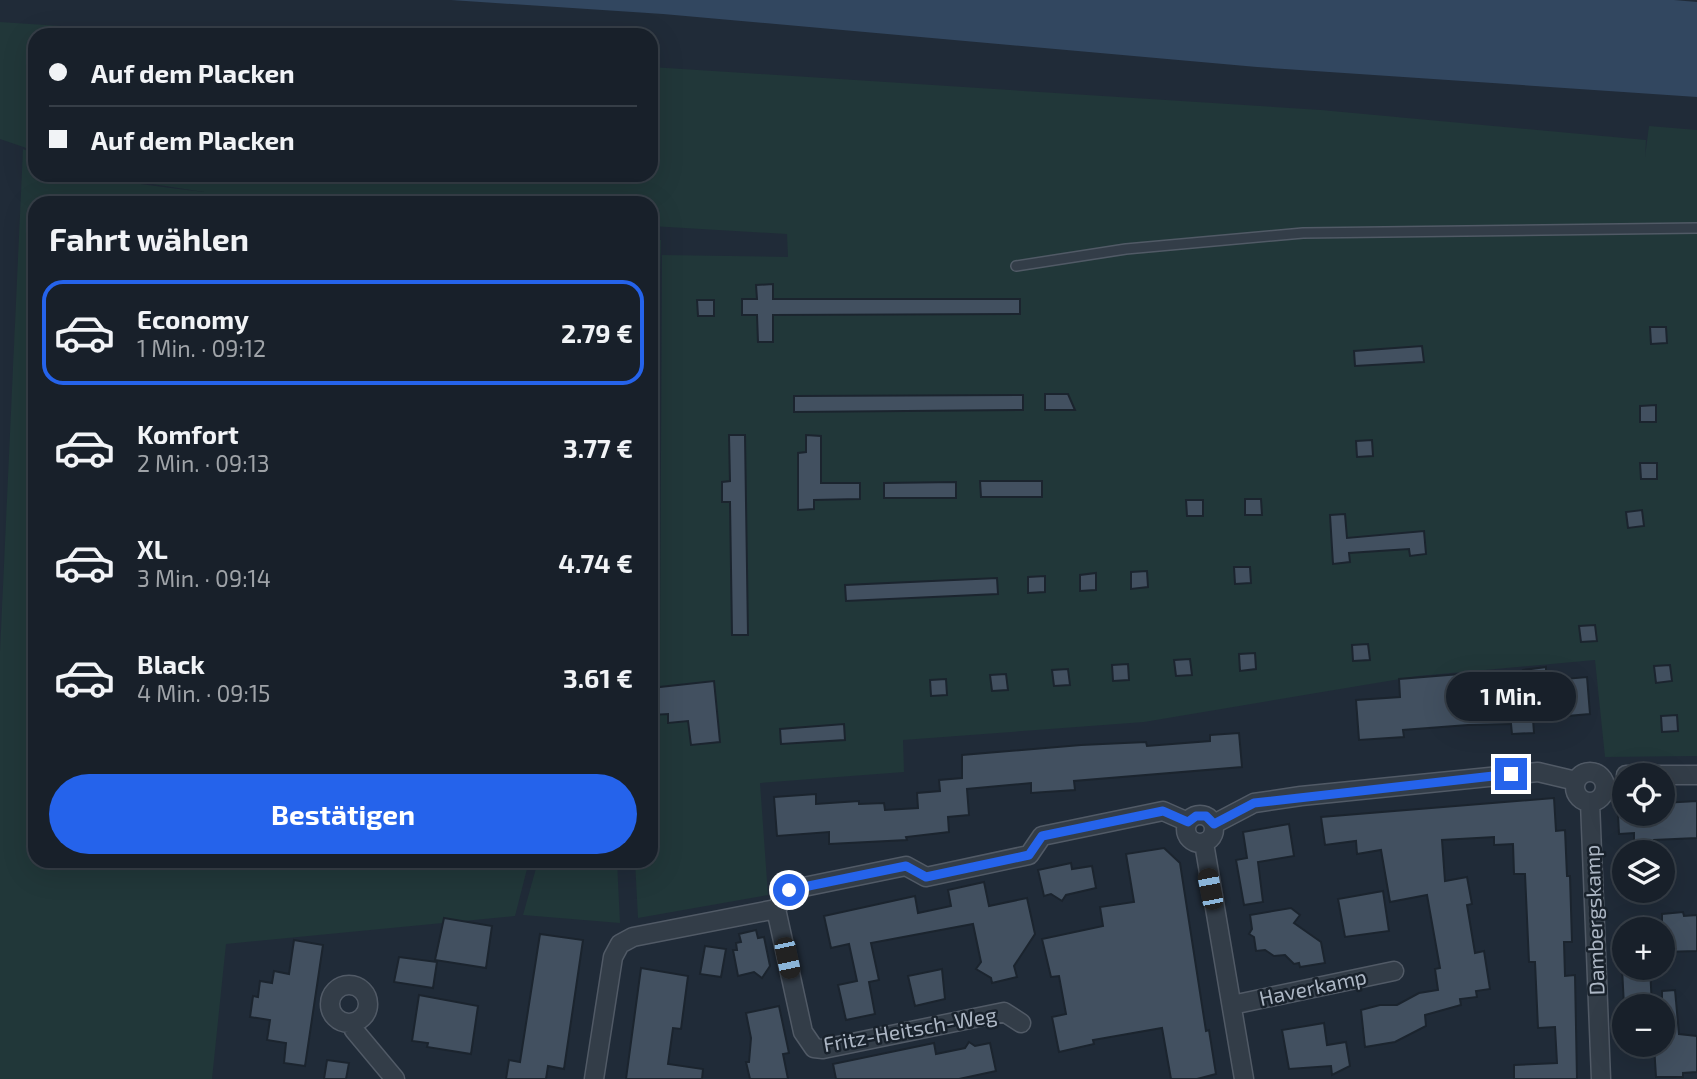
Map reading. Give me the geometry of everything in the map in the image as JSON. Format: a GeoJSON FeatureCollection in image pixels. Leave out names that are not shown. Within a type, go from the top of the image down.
{"type":"FeatureCollection","features":[{"type":"Feature","properties":{"kind":"street"},"geometry":{"type":"LineString","coordinates":[[1214,824],[1254,803],[1301,796],[1538,772],[1576,781]]}},
{"type":"Feature","properties":{"kind":"street"},"geometry":{"type":"LineString","coordinates":[[1586,773],[1602,778],[1604,785],[1601,797],[1590,802],[1578,796],[1576,781],[1586,773]]}},
{"type":"Feature","properties":{"kind":"street"},"geometry":{"type":"LineString","coordinates":[[1675,775],[1697,775]]}},
{"type":"Feature","properties":{"kind":"street"},"geometry":{"type":"LineString","coordinates":[[1604,785],[1612,782]]}},
{"type":"Feature","properties":{"kind":"street","name":"Dambergskamp"},"geometry":{"type":"LineString","coordinates":[[1590,802],[1601,1079]]}},
{"type":"Feature","properties":{"kind":"street"},"geometry":{"type":"LineString","coordinates":[[594,1079],[613,957],[620,944],[633,937],[776,909],[789,890],[906,866],[926,877],[1029,855],[1042,836],[1163,811],[1188,822]]}},
{"type":"Feature","properties":{"kind":"street"},"geometry":{"type":"LineString","coordinates":[[1188,822],[1202,815],[1214,824]]}},
{"type":"Feature","properties":{"kind":"street"},"geometry":{"type":"LineString","coordinates":[[1188,822],[1188,837],[1204,844]]}},
{"type":"Feature","properties":{"kind":"street"},"geometry":{"type":"LineString","coordinates":[[1204,844],[1214,835],[1214,824]]}},
{"type":"Feature","properties":{"kind":"street"},"geometry":{"type":"LineString","coordinates":[[1204,844],[1244,1079]]}},
{"type":"Feature","properties":{"kind":"street","name":"Fritz-Heitsch-Weg"},"geometry":{"type":"LineString","coordinates":[[776,909],[803,1032],[814,1048],[823,1049],[1004,1012],[1021,1023]]}},
{"type":"Feature","properties":{"kind":"street","name":"Haverkamp"},"geometry":{"type":"LineString","coordinates":[[1232,1005],[1394,971]]}},
{"type":"Feature","properties":{"kind":"street"},"geometry":{"type":"LineString","coordinates":[[355,1022],[355,1030],[395,1079]]}},
{"type":"Feature","properties":{"kind":"lane"},"geometry":{"type":"LineString","coordinates":[[1016,266],[1126,249],[1303,233],[1697,228]]}},
{"type":"Feature","properties":{"kind":"green space"},"geometry":{"type":"Polygon","coordinates":[[[0,22],[91,28],[28,28],[28,149],[0,139],[0,22]]]}},
{"type":"Feature","properties":{"kind":"green space"},"geometry":{"type":"Polygon","coordinates":[[[658,67],[1321,110],[1646,140],[1645,157],[1649,126],[1697,130],[1697,756],[1605,757],[1595,660],[1418,676],[1144,722],[903,740],[904,772],[760,783],[768,895],[638,918],[635,868],[658,868],[662,255],[788,257],[787,234],[658,226],[658,196],[28,196],[28,868],[527,868],[515,916],[226,944],[212,1079],[0,1079],[0,652],[23,149],[28,151],[28,182],[122,182],[204,192],[139,182],[658,182],[658,67]]]}},
{"type":"Feature","properties":{"kind":"green space"},"geometry":{"type":"Polygon","coordinates":[[[658,240],[661,240],[658,341],[658,240]]]}},
{"type":"Feature","properties":{"kind":"green space"},"geometry":{"type":"Polygon","coordinates":[[[536,868],[617,868],[620,923],[523,915],[536,868]]]}},
{"type":"Feature","properties":{"kind":"water"},"geometry":{"type":"Polygon","coordinates":[[[451,0],[1674,0],[1697,2],[1697,97],[1257,67],[663,14],[451,0]]]}},
{"type":"Feature","properties":{"kind":"building"},"geometry":{"type":"Polygon","coordinates":[[[773,284],[773,299],[1020,299],[1020,314],[773,315],[773,342],[758,342],[757,315],[742,315],[742,299],[757,299],[756,285],[773,284]]]}},
{"type":"Feature","properties":{"kind":"building"},"geometry":{"type":"Polygon","coordinates":[[[697,300],[714,300],[714,316],[698,316],[697,300]]]}},
{"type":"Feature","properties":{"kind":"building"},"geometry":{"type":"Polygon","coordinates":[[[1650,327],[1666,327],[1667,343],[1651,344],[1650,327]]]}},
{"type":"Feature","properties":{"kind":"building"},"geometry":{"type":"Polygon","coordinates":[[[1422,346],[1424,362],[1355,366],[1354,351],[1422,346]]]}},
{"type":"Feature","properties":{"kind":"building"},"geometry":{"type":"Polygon","coordinates":[[[1045,394],[1068,394],[1075,410],[1045,410],[1045,394]]]}},
{"type":"Feature","properties":{"kind":"building"},"geometry":{"type":"Polygon","coordinates":[[[1023,395],[1023,410],[794,412],[794,396],[1023,395]]]}},
{"type":"Feature","properties":{"kind":"building"},"geometry":{"type":"Polygon","coordinates":[[[1656,405],[1656,422],[1640,422],[1640,406],[1656,405]]]}},
{"type":"Feature","properties":{"kind":"building"},"geometry":{"type":"Polygon","coordinates":[[[729,435],[745,435],[748,635],[732,635],[730,502],[722,502],[722,482],[730,481],[729,435]]]}},
{"type":"Feature","properties":{"kind":"building"},"geometry":{"type":"Polygon","coordinates":[[[806,435],[821,436],[821,483],[860,483],[860,499],[814,500],[814,509],[798,510],[798,453],[806,452],[806,435]]]}},
{"type":"Feature","properties":{"kind":"building"},"geometry":{"type":"Polygon","coordinates":[[[1372,440],[1373,456],[1357,457],[1356,441],[1372,440]]]}},
{"type":"Feature","properties":{"kind":"building"},"geometry":{"type":"Polygon","coordinates":[[[1640,463],[1657,463],[1657,479],[1641,479],[1640,463]]]}},
{"type":"Feature","properties":{"kind":"building"},"geometry":{"type":"Polygon","coordinates":[[[980,481],[1042,481],[1042,497],[981,497],[980,481]]]}},
{"type":"Feature","properties":{"kind":"building"},"geometry":{"type":"Polygon","coordinates":[[[956,482],[956,498],[884,498],[884,483],[956,482]]]}},
{"type":"Feature","properties":{"kind":"building"},"geometry":{"type":"Polygon","coordinates":[[[1245,499],[1261,499],[1262,515],[1245,515],[1245,499]]]}},
{"type":"Feature","properties":{"kind":"building"},"geometry":{"type":"Polygon","coordinates":[[[1186,500],[1203,500],[1203,516],[1187,516],[1186,500]]]}},
{"type":"Feature","properties":{"kind":"building"},"geometry":{"type":"Polygon","coordinates":[[[1642,510],[1644,526],[1628,528],[1626,512],[1642,510]]]}},
{"type":"Feature","properties":{"kind":"building"},"geometry":{"type":"Polygon","coordinates":[[[1345,514],[1347,538],[1424,531],[1426,554],[1410,556],[1409,549],[1349,553],[1350,562],[1333,564],[1330,515],[1345,514]]]}},
{"type":"Feature","properties":{"kind":"building"},"geometry":{"type":"Polygon","coordinates":[[[1234,567],[1250,567],[1251,583],[1235,584],[1234,567]]]}},
{"type":"Feature","properties":{"kind":"building"},"geometry":{"type":"Polygon","coordinates":[[[1147,571],[1148,587],[1131,589],[1131,572],[1147,571]]]}},
{"type":"Feature","properties":{"kind":"building"},"geometry":{"type":"Polygon","coordinates":[[[1096,573],[1096,590],[1080,591],[1080,575],[1096,573]]]}},
{"type":"Feature","properties":{"kind":"building"},"geometry":{"type":"Polygon","coordinates":[[[1045,576],[1045,592],[1028,593],[1028,577],[1045,576]]]}},
{"type":"Feature","properties":{"kind":"building"},"geometry":{"type":"Polygon","coordinates":[[[997,578],[998,594],[846,601],[845,585],[997,578]]]}},
{"type":"Feature","properties":{"kind":"building"},"geometry":{"type":"Polygon","coordinates":[[[1595,625],[1597,641],[1581,642],[1579,626],[1595,625]]]}},
{"type":"Feature","properties":{"kind":"building"},"geometry":{"type":"Polygon","coordinates":[[[1368,644],[1370,660],[1353,661],[1352,645],[1368,644]]]}},
{"type":"Feature","properties":{"kind":"building"},"geometry":{"type":"Polygon","coordinates":[[[1255,653],[1256,669],[1240,671],[1239,654],[1255,653]]]}},
{"type":"Feature","properties":{"kind":"building"},"geometry":{"type":"Polygon","coordinates":[[[1190,659],[1192,675],[1176,676],[1174,660],[1190,659]]]}},
{"type":"Feature","properties":{"kind":"building"},"geometry":{"type":"Polygon","coordinates":[[[1128,664],[1129,680],[1113,681],[1112,665],[1128,664]]]}},
{"type":"Feature","properties":{"kind":"building"},"geometry":{"type":"Polygon","coordinates":[[[1670,665],[1672,681],[1656,683],[1654,666],[1670,665]]]}},
{"type":"Feature","properties":{"kind":"building"},"geometry":{"type":"Polygon","coordinates":[[[1546,667],[1546,674],[1553,673],[1554,680],[1587,677],[1590,714],[1533,719],[1534,733],[1512,734],[1511,724],[1468,725],[1403,730],[1404,737],[1359,740],[1356,700],[1400,697],[1399,679],[1485,672],[1486,685],[1524,682],[1523,670],[1546,667]]]}},
{"type":"Feature","properties":{"kind":"building"},"geometry":{"type":"Polygon","coordinates":[[[1068,669],[1070,685],[1054,686],[1052,670],[1068,669]]]}},
{"type":"Feature","properties":{"kind":"building"},"geometry":{"type":"Polygon","coordinates":[[[1006,674],[1008,690],[992,691],[990,675],[1006,674]]]}},
{"type":"Feature","properties":{"kind":"building"},"geometry":{"type":"Polygon","coordinates":[[[946,679],[947,695],[931,696],[930,680],[946,679]]]}},
{"type":"Feature","properties":{"kind":"building"},"geometry":{"type":"Polygon","coordinates":[[[714,681],[720,742],[691,745],[688,721],[668,723],[668,714],[658,715],[658,687],[714,681]]]}},
{"type":"Feature","properties":{"kind":"building"},"geometry":{"type":"Polygon","coordinates":[[[1677,715],[1678,731],[1662,732],[1661,716],[1677,715]]]}},
{"type":"Feature","properties":{"kind":"building"},"geometry":{"type":"Polygon","coordinates":[[[844,724],[845,740],[781,744],[780,729],[844,724]]]}},
{"type":"Feature","properties":{"kind":"building"},"geometry":{"type":"Polygon","coordinates":[[[1239,733],[1242,767],[1074,781],[1075,790],[1031,793],[1031,783],[967,789],[969,815],[948,817],[949,832],[906,837],[907,840],[829,844],[829,832],[777,836],[774,797],[816,794],[816,804],[859,801],[859,804],[884,803],[885,810],[918,808],[917,793],[940,791],[939,780],[962,778],[962,755],[1081,745],[1146,742],[1147,746],[1210,741],[1210,735],[1239,733]]]}},
{"type":"Feature","properties":{"kind":"building"},"geometry":{"type":"Polygon","coordinates":[[[1554,798],[1556,831],[1565,830],[1567,876],[1570,876],[1572,942],[1564,942],[1565,976],[1575,975],[1577,1079],[1514,1079],[1514,1065],[1557,1063],[1555,1027],[1538,1028],[1535,962],[1529,962],[1525,874],[1514,874],[1513,844],[1494,845],[1494,837],[1442,840],[1445,881],[1467,877],[1472,904],[1467,905],[1475,953],[1484,951],[1490,989],[1476,991],[1477,997],[1460,999],[1461,1005],[1425,1015],[1426,1026],[1395,1042],[1365,1047],[1361,1010],[1380,1005],[1397,1005],[1419,993],[1438,990],[1435,969],[1440,968],[1427,895],[1390,902],[1381,850],[1357,854],[1356,841],[1325,845],[1321,817],[1554,798]]]}},
{"type":"Feature","properties":{"kind":"building"},"geometry":{"type":"Polygon","coordinates":[[[1697,801],[1697,838],[1634,840],[1634,833],[1619,834],[1619,826],[1675,826],[1675,802],[1697,801]]]}},
{"type":"Feature","properties":{"kind":"building"},"geometry":{"type":"Polygon","coordinates":[[[1289,824],[1294,856],[1258,862],[1263,902],[1244,905],[1236,860],[1247,858],[1243,832],[1289,824]]]}},
{"type":"Feature","properties":{"kind":"building"},"geometry":{"type":"Polygon","coordinates":[[[1164,848],[1180,863],[1206,1031],[1209,1030],[1216,1074],[1197,1079],[1171,1079],[1162,1028],[1093,1040],[1094,1044],[1059,1052],[1052,1017],[1066,1014],[1059,976],[1051,977],[1042,939],[1103,926],[1100,907],[1134,902],[1126,854],[1164,848]]]}},
{"type":"Feature","properties":{"kind":"building"},"geometry":{"type":"Polygon","coordinates":[[[1071,863],[1072,869],[1092,866],[1096,888],[1066,895],[1062,901],[1051,894],[1044,896],[1038,870],[1071,863]]]}},
{"type":"Feature","properties":{"kind":"building"},"geometry":{"type":"Polygon","coordinates":[[[984,882],[989,906],[1027,898],[1035,934],[1014,966],[1017,977],[992,983],[991,978],[976,969],[981,962],[973,924],[871,943],[879,980],[869,982],[875,1014],[846,1020],[838,985],[857,981],[849,944],[831,948],[824,916],[915,896],[918,913],[951,906],[948,890],[984,882]]]}},
{"type":"Feature","properties":{"kind":"building"},"geometry":{"type":"Polygon","coordinates":[[[1383,891],[1389,931],[1345,937],[1338,899],[1383,891]]]}},
{"type":"Feature","properties":{"kind":"building"},"geometry":{"type":"Polygon","coordinates":[[[1291,908],[1300,915],[1294,923],[1321,942],[1325,963],[1300,967],[1299,963],[1294,964],[1285,955],[1274,956],[1265,950],[1256,951],[1254,937],[1249,934],[1252,929],[1250,915],[1291,908]]]}},
{"type":"Feature","properties":{"kind":"building"},"geometry":{"type":"Polygon","coordinates":[[[1683,912],[1684,916],[1697,915],[1697,951],[1675,952],[1675,917],[1662,917],[1662,914],[1683,912]]]}},
{"type":"Feature","properties":{"kind":"building"},"geometry":{"type":"Polygon","coordinates":[[[444,918],[492,926],[486,968],[435,960],[444,918]]]}},
{"type":"Feature","properties":{"kind":"building"},"geometry":{"type":"Polygon","coordinates":[[[756,930],[758,938],[764,937],[770,966],[762,978],[754,972],[738,976],[733,950],[737,950],[736,943],[741,942],[739,934],[756,930]]]}},
{"type":"Feature","properties":{"kind":"building"},"geometry":{"type":"Polygon","coordinates":[[[540,934],[583,940],[564,1069],[548,1066],[546,1079],[506,1079],[509,1060],[520,1062],[540,934]]]}},
{"type":"Feature","properties":{"kind":"building"},"geometry":{"type":"Polygon","coordinates":[[[294,940],[323,945],[305,1066],[284,1063],[286,1043],[267,1040],[270,1020],[250,1017],[253,996],[258,997],[260,981],[272,983],[274,971],[289,974],[294,940]]]}},
{"type":"Feature","properties":{"kind":"building"},"geometry":{"type":"Polygon","coordinates":[[[705,946],[726,949],[721,977],[700,974],[705,946]]]}},
{"type":"Feature","properties":{"kind":"building"},"geometry":{"type":"Polygon","coordinates":[[[399,957],[437,962],[433,988],[394,982],[399,957]]]}},
{"type":"Feature","properties":{"kind":"building"},"geometry":{"type":"Polygon","coordinates":[[[641,968],[688,976],[681,1029],[673,1028],[668,1064],[703,1069],[702,1079],[626,1079],[641,968]]]}},
{"type":"Feature","properties":{"kind":"building"},"geometry":{"type":"Polygon","coordinates":[[[942,969],[945,999],[915,1006],[908,976],[942,969]]]}},
{"type":"Feature","properties":{"kind":"building"},"geometry":{"type":"Polygon","coordinates":[[[1623,980],[1651,980],[1651,994],[1623,994],[1623,980]]]}},
{"type":"Feature","properties":{"kind":"building"},"geometry":{"type":"Polygon","coordinates":[[[1675,990],[1679,1034],[1697,1036],[1697,1072],[1683,1073],[1683,1077],[1656,1077],[1655,1057],[1675,1057],[1675,994],[1662,994],[1662,991],[1675,990]]]}},
{"type":"Feature","properties":{"kind":"building"},"geometry":{"type":"Polygon","coordinates":[[[419,995],[478,1006],[471,1054],[427,1047],[428,1043],[412,1041],[419,995]]]}},
{"type":"Feature","properties":{"kind":"building"},"geometry":{"type":"Polygon","coordinates":[[[779,1006],[789,1053],[783,1054],[788,1079],[750,1079],[746,1062],[749,1062],[751,1038],[746,1013],[779,1006]]]}},
{"type":"Feature","properties":{"kind":"building"},"geometry":{"type":"Polygon","coordinates":[[[1324,1023],[1327,1045],[1346,1042],[1350,1066],[1332,1075],[1331,1066],[1289,1069],[1282,1030],[1324,1023]]]}},
{"type":"Feature","properties":{"kind":"building"},"geometry":{"type":"Polygon","coordinates":[[[969,1042],[975,1046],[990,1043],[996,1071],[959,1079],[836,1079],[833,1064],[934,1043],[936,1054],[965,1048],[969,1042]]]}},
{"type":"Feature","properties":{"kind":"building"},"geometry":{"type":"Polygon","coordinates":[[[327,1060],[349,1063],[346,1079],[324,1079],[327,1060]]]}},
{"type":"Feature","properties":{"kind":"route"},"geometry":{"type":"LineString","coordinates":[[789,890],[906,866],[926,877],[1029,855],[1042,836],[1163,811],[1188,822],[1196,816],[1206,816],[1214,824],[1254,803],[1511,774]]}}]}
